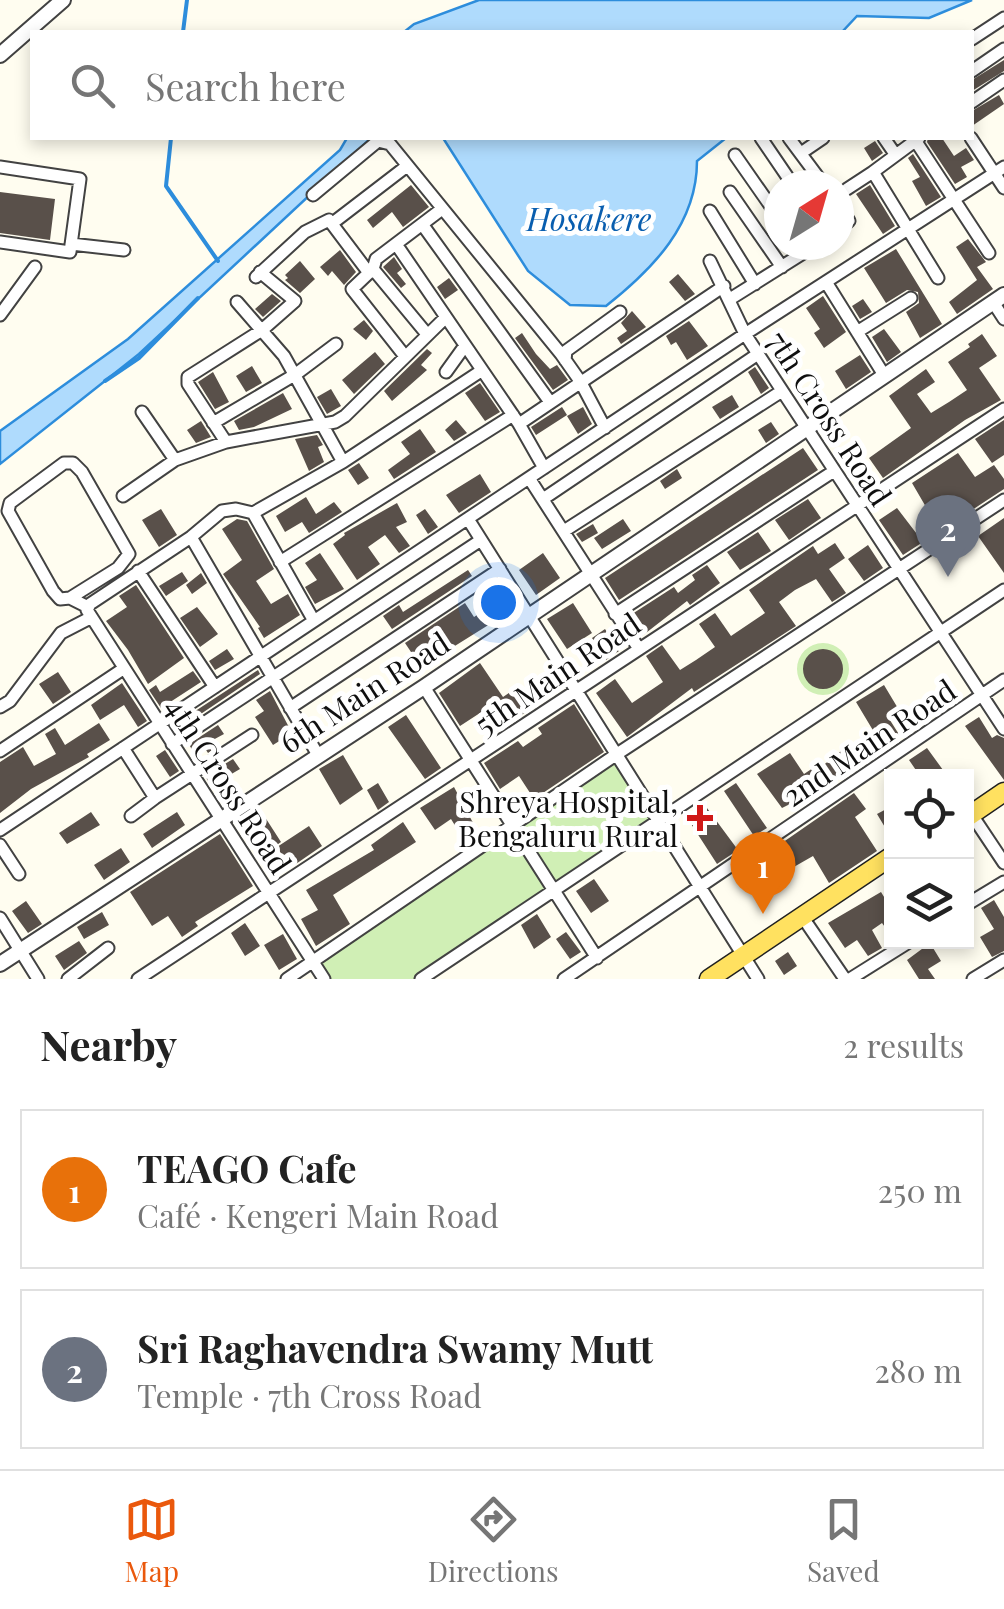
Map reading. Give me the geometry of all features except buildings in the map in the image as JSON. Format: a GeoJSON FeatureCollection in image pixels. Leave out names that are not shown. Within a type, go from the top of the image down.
{"type":"FeatureCollection","features":[{"type":"Feature","properties":{"kind":"main road"},"geometry":{"type":"LineString","coordinates":[[974,806],[1004,778]]}},
{"type":"Feature","properties":{"kind":"main road"},"geometry":{"type":"LineString","coordinates":[[974,809],[1004,792]]}},
{"type":"Feature","properties":{"kind":"main road"},"geometry":{"type":"LineString","coordinates":[[709,979],[750,967],[888,859]]}},
{"type":"Feature","properties":{"kind":"main road"},"geometry":{"type":"LineString","coordinates":[[727,979],[884,876]]}},
{"type":"Feature","properties":{"kind":"street"},"geometry":{"type":"LineString","coordinates":[[0,55],[63,0]]}},
{"type":"Feature","properties":{"kind":"street"},"geometry":{"type":"LineString","coordinates":[[974,38],[1004,18]]}},
{"type":"Feature","properties":{"kind":"street"},"geometry":{"type":"LineString","coordinates":[[974,70],[1004,49]]}},
{"type":"Feature","properties":{"kind":"street"},"geometry":{"type":"LineString","coordinates":[[974,101],[1003,84]]}},
{"type":"Feature","properties":{"kind":"street"},"geometry":{"type":"LineString","coordinates":[[763,140],[783,170]]}},
{"type":"Feature","properties":{"kind":"street"},"geometry":{"type":"LineString","coordinates":[[790,140],[813,170]]}},
{"type":"Feature","properties":{"kind":"street"},"geometry":{"type":"LineString","coordinates":[[800,153],[820,140]]}},
{"type":"Feature","properties":{"kind":"street"},"geometry":{"type":"LineString","coordinates":[[885,140],[895,154]]}},
{"type":"Feature","properties":{"kind":"street"},"geometry":{"type":"LineString","coordinates":[[854,184],[916,140]]}},
{"type":"Feature","properties":{"kind":"street"},"geometry":{"type":"LineString","coordinates":[[918,140],[989,253]]}},
{"type":"Feature","properties":{"kind":"street"},"geometry":{"type":"LineString","coordinates":[[973,140],[999,170],[1004,188]]}},
{"type":"Feature","properties":{"kind":"street"},"geometry":{"type":"LineString","coordinates":[[314,194],[378,142],[390,144],[565,360],[605,428]]}},
{"type":"Feature","properties":{"kind":"street"},"geometry":{"type":"LineString","coordinates":[[735,155],[764,197]]}},
{"type":"Feature","properties":{"kind":"street"},"geometry":{"type":"LineString","coordinates":[[334,222],[407,166]]}},
{"type":"Feature","properties":{"kind":"street"},"geometry":{"type":"LineString","coordinates":[[0,167],[80,179],[70,252],[0,242]]}},
{"type":"Feature","properties":{"kind":"street"},"geometry":{"type":"LineString","coordinates":[[0,830],[745,334],[999,170]]}},
{"type":"Feature","properties":{"kind":"street"},"geometry":{"type":"LineString","coordinates":[[873,172],[938,278]]}},
{"type":"Feature","properties":{"kind":"street"},"geometry":{"type":"LineString","coordinates":[[730,192],[782,266]]}},
{"type":"Feature","properties":{"kind":"street"},"geometry":{"type":"LineString","coordinates":[[404,355],[352,289],[371,271],[376,259],[442,210]]}},
{"type":"Feature","properties":{"kind":"street"},"geometry":{"type":"LineString","coordinates":[[710,211],[755,284]]}},
{"type":"Feature","properties":{"kind":"street"},"geometry":{"type":"LineString","coordinates":[[226,442],[188,384],[188,377],[262,330],[295,300],[258,274],[305,232],[329,220],[426,333]]}},
{"type":"Feature","properties":{"kind":"street"},"geometry":{"type":"LineString","coordinates":[[422,224],[550,402]]}},
{"type":"Feature","properties":{"kind":"street"},"geometry":{"type":"LineString","coordinates":[[71,244],[124,250]]}},
{"type":"Feature","properties":{"kind":"street"},"geometry":{"type":"LineString","coordinates":[[396,244],[516,420],[544,468]]}},
{"type":"Feature","properties":{"kind":"street","name":"7th Cross Road"},"geometry":{"type":"LineString","coordinates":[[710,260],[745,334],[1004,729]]}},
{"type":"Feature","properties":{"kind":"street"},"geometry":{"type":"LineString","coordinates":[[730,299],[788,260]]}},
{"type":"Feature","properties":{"kind":"street"},"geometry":{"type":"LineString","coordinates":[[0,315],[35,266]]}},
{"type":"Feature","properties":{"kind":"street"},"geometry":{"type":"LineString","coordinates":[[826,282],[884,376]]}},
{"type":"Feature","properties":{"kind":"street"},"geometry":{"type":"LineString","coordinates":[[280,562],[550,402],[724,286]]}},
{"type":"Feature","properties":{"kind":"street"},"geometry":{"type":"LineString","coordinates":[[857,332],[911,298]]}},
{"type":"Feature","properties":{"kind":"street"},"geometry":{"type":"LineString","coordinates":[[998,298],[1004,319]]}},
{"type":"Feature","properties":{"kind":"street","name":"6th Main Road"},"geometry":{"type":"LineString","coordinates":[[0,964],[592,575],[998,298]]}},
{"type":"Feature","properties":{"kind":"street"},"geometry":{"type":"LineString","coordinates":[[237,302],[296,374],[343,462]]}},
{"type":"Feature","properties":{"kind":"street"},"geometry":{"type":"LineString","coordinates":[[565,360],[566,352],[620,312]]}},
{"type":"Feature","properties":{"kind":"street"},"geometry":{"type":"LineString","coordinates":[[123,496],[175,460],[226,442],[335,422],[445,318]]}},
{"type":"Feature","properties":{"kind":"street"},"geometry":{"type":"LineString","coordinates":[[213,423],[296,374],[336,344]]}},
{"type":"Feature","properties":{"kind":"street"},"geometry":{"type":"LineString","coordinates":[[446,372],[464,347]]}},
{"type":"Feature","properties":{"kind":"street"},"geometry":{"type":"LineString","coordinates":[[543,499],[758,354]]}},
{"type":"Feature","properties":{"kind":"street"},"geometry":{"type":"LineString","coordinates":[[0,708],[61,632],[222,511],[254,513],[343,462],[481,371]]}},
{"type":"Feature","properties":{"kind":"street"},"geometry":{"type":"LineString","coordinates":[[564,531],[782,391]]}},
{"type":"Feature","properties":{"kind":"street","name":"5th Main Road"},"geometry":{"type":"LineString","coordinates":[[138,979],[1004,409]]}},
{"type":"Feature","properties":{"kind":"street"},"geometry":{"type":"LineString","coordinates":[[142,412],[175,460]]}},
{"type":"Feature","properties":{"kind":"street"},"geometry":{"type":"LineString","coordinates":[[70,598],[118,568],[129,554],[82,472],[64,462],[10,502],[8,510],[52,592],[60,598],[70,598],[89,613]]}},
{"type":"Feature","properties":{"kind":"street"},"geometry":{"type":"LineString","coordinates":[[615,614],[834,471]]}},
{"type":"Feature","properties":{"kind":"street"},"geometry":{"type":"LineString","coordinates":[[529,478],[639,648]]}},
{"type":"Feature","properties":{"kind":"street"},"geometry":{"type":"LineString","coordinates":[[286,979],[616,754],[1004,500]]}},
{"type":"Feature","properties":{"kind":"street"},"geometry":{"type":"LineString","coordinates":[[254,513],[314,621]]}},
{"type":"Feature","properties":{"kind":"street"},"geometry":{"type":"LineString","coordinates":[[468,519],[750,967]]}},
{"type":"Feature","properties":{"kind":"street"},"geometry":{"type":"LineString","coordinates":[[191,536],[318,755]]}},
{"type":"Feature","properties":{"kind":"street"},"geometry":{"type":"LineString","coordinates":[[172,744],[481,540]]}},
{"type":"Feature","properties":{"kind":"street"},"geometry":{"type":"LineString","coordinates":[[290,708],[500,570]]}},
{"type":"Feature","properties":{"kind":"street"},"geometry":{"type":"LineString","coordinates":[[138,571],[215,687]]}},
{"type":"Feature","properties":{"kind":"street"},"geometry":{"type":"LineString","coordinates":[[421,979],[1004,590]]}},
{"type":"Feature","properties":{"kind":"street","name":"4th Cross Road"},"geometry":{"type":"LineString","coordinates":[[89,613],[324,979]]}},
{"type":"Feature","properties":{"kind":"street"},"geometry":{"type":"LineString","coordinates":[[0,751],[124,669]]}},
{"type":"Feature","properties":{"kind":"street","name":"2nd Main Road"},"geometry":{"type":"LineString","coordinates":[[564,979],[1004,680]]}},
{"type":"Feature","properties":{"kind":"street"},"geometry":{"type":"LineString","coordinates":[[424,687],[597,958]]}},
{"type":"Feature","properties":{"kind":"street"},"geometry":{"type":"LineString","coordinates":[[131,816],[252,735]]}},
{"type":"Feature","properties":{"kind":"street"},"geometry":{"type":"LineString","coordinates":[[123,748],[154,798]]}},
{"type":"Feature","properties":{"kind":"street"},"geometry":{"type":"LineString","coordinates":[[974,820],[1004,863]]}},
{"type":"Feature","properties":{"kind":"street"},"geometry":{"type":"LineString","coordinates":[[0,845],[20,874]]}},
{"type":"Feature","properties":{"kind":"street"},"geometry":{"type":"LineString","coordinates":[[974,901],[1004,882]]}},
{"type":"Feature","properties":{"kind":"street"},"geometry":{"type":"LineString","coordinates":[[0,918],[38,979]]}},
{"type":"Feature","properties":{"kind":"street"},"geometry":{"type":"LineString","coordinates":[[808,925],[848,979],[898,949]]}},
{"type":"Feature","properties":{"kind":"street"},"geometry":{"type":"LineString","coordinates":[[68,979],[108,948]]}},
{"type":"Feature","properties":{"kind":"street"},"geometry":{"type":"LineString","coordinates":[[973,979],[1003,964]]}},
{"type":"Feature","properties":{"kind":"green space"},"geometry":{"type":"Polygon","coordinates":[[[823,643],[841,651],[849,669],[841,687],[823,695],[805,687],[797,669],[805,651],[823,643]]]}},
{"type":"Feature","properties":{"kind":"green space"},"geometry":{"type":"Polygon","coordinates":[[[615,761],[655,819],[556,885],[517,827],[615,761]]]}},
{"type":"Feature","properties":{"kind":"green space"},"geometry":{"type":"Polygon","coordinates":[[[512,833],[551,890],[416,979],[326,979],[315,963],[512,833]]]}},
{"type":"Feature","properties":{"kind":"water"},"geometry":{"type":"Polygon","coordinates":[[[479,0],[972,0],[929,18],[857,16],[844,30],[406,30],[479,0]]]}},
{"type":"Feature","properties":{"kind":"water"},"geometry":{"type":"Polygon","coordinates":[[[346,140],[369,140],[139,354],[0,464],[0,431],[128,339],[340,150],[346,140]]]}},
{"type":"Feature","properties":{"kind":"water","name":"Hosakere"},"geometry":{"type":"Polygon","coordinates":[[[444,140],[723,140],[697,161],[689,205],[669,243],[640,277],[606,306],[570,305],[528,271],[444,140]]]}},
{"type":"Feature","properties":{"kind":"waterway"},"geometry":{"type":"LineString","coordinates":[[183,30],[187,0]]}},
{"type":"Feature","properties":{"kind":"waterway"},"geometry":{"type":"LineString","coordinates":[[171,140],[166,186],[218,261]]}},
{"type":"Feature","properties":{"kind":"waterway"},"geometry":{"type":"LineString","coordinates":[[105,381],[139,358],[198,298]]}},
{"type":"Feature","properties":{"kind":"place","name":"Sri Raghavendra Swamy Mutt"},"geometry":{"type":"Point","coordinates":[948,577]}},
{"type":"Feature","properties":{"kind":"place","name":"Shreya Hospital, Bengaluru Rural"},"geometry":{"type":"Point","coordinates":[700,818]}},
{"type":"Feature","properties":{"kind":"place","name":"TEAGO Cafe"},"geometry":{"type":"Point","coordinates":[763,914]}}]}
